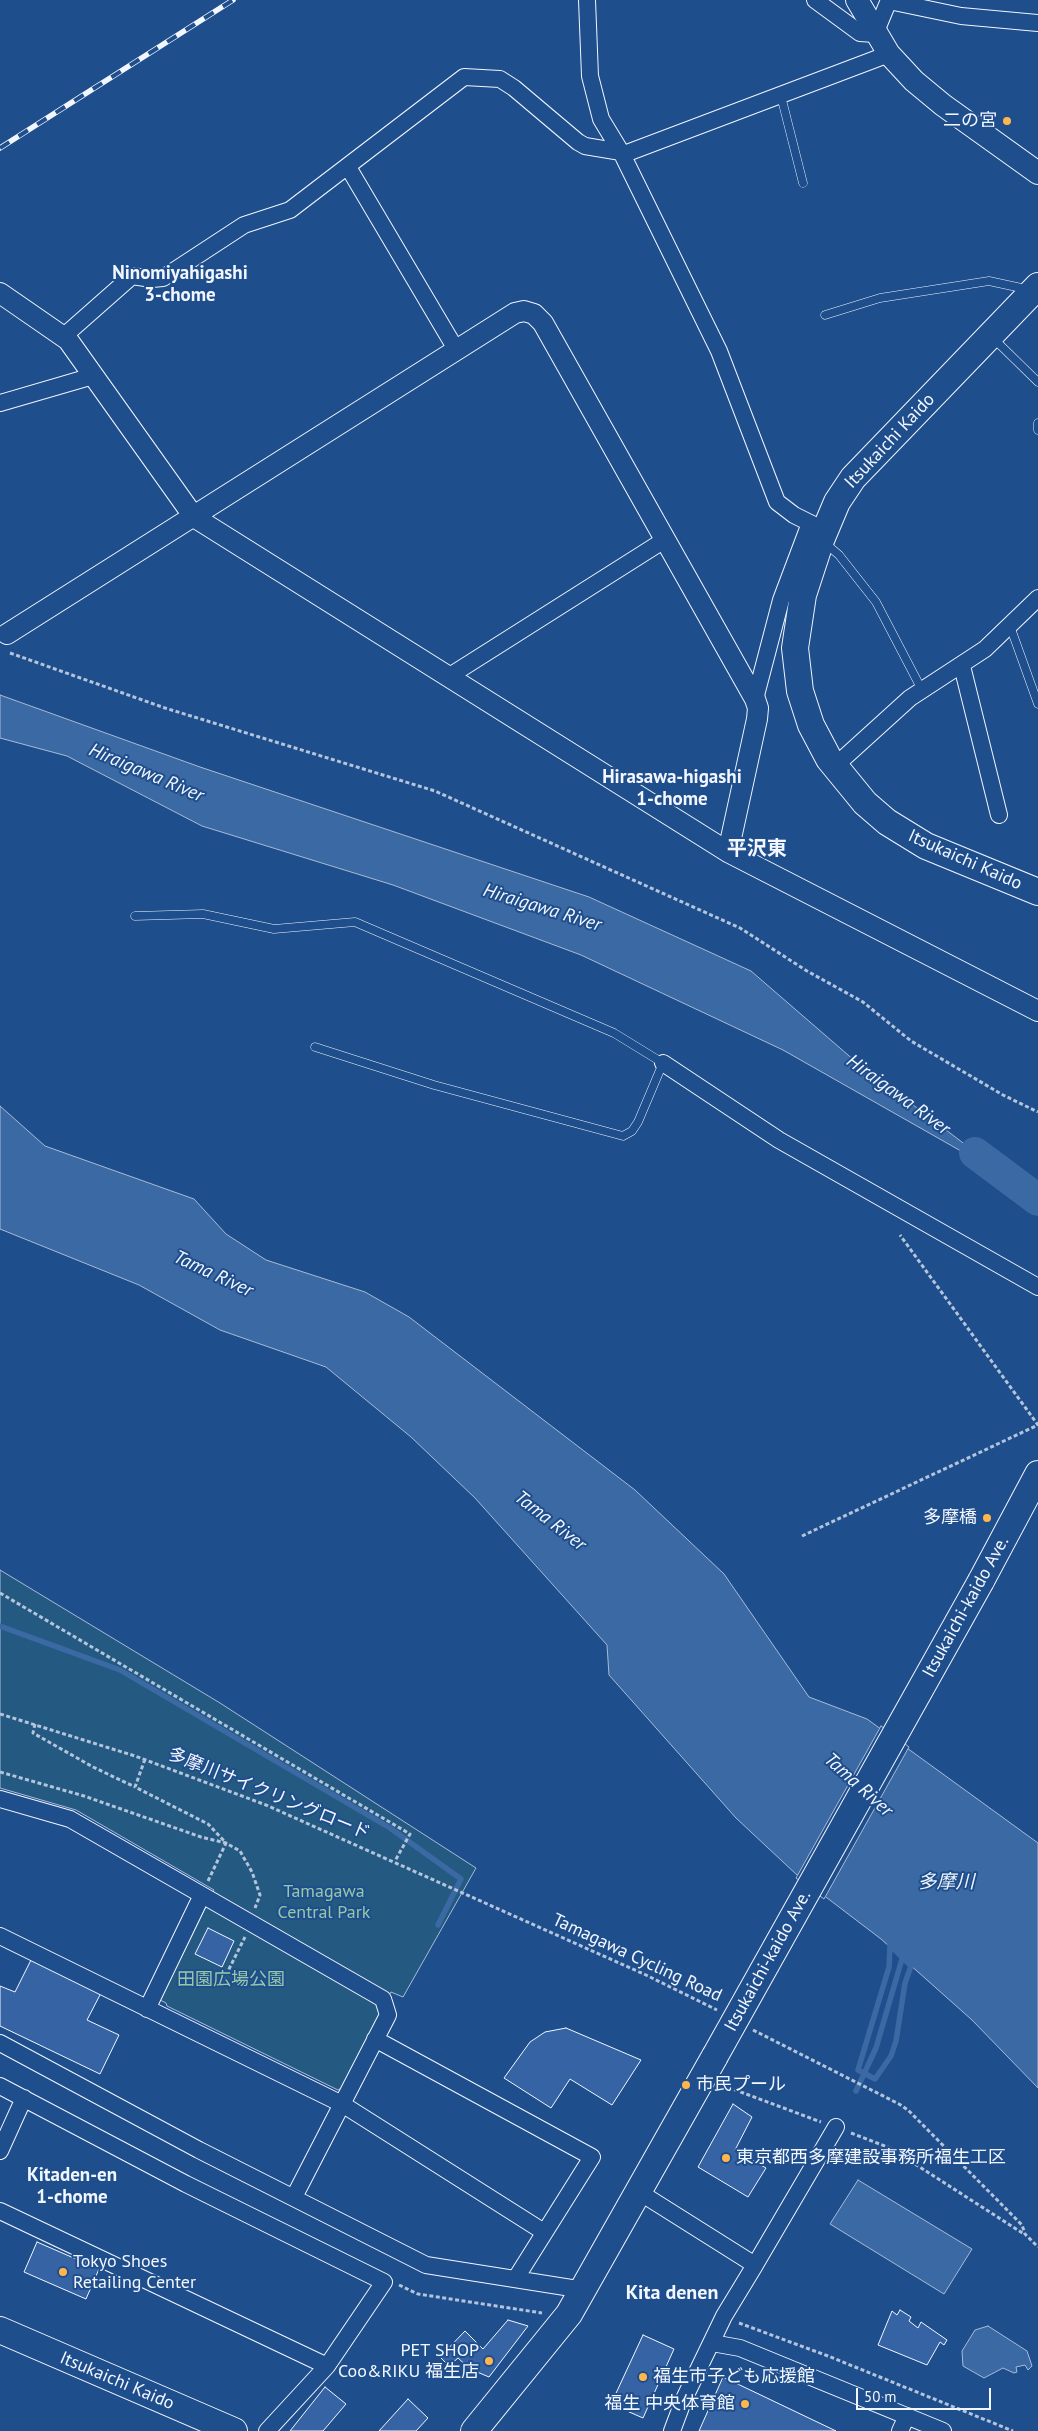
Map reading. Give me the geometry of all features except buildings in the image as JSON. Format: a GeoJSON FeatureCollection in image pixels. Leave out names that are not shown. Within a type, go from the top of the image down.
{"type":"FeatureCollection","features":[{"type":"Feature","properties":{"kind":"main road"},"geometry":{"type":"LineString","coordinates":[[857,0],[875,34],[889,54],[914,81],[943,105],[1038,173]]}},
{"type":"Feature","properties":{"kind":"main road","name":"Itsukaichi Kaido"},"geometry":{"type":"LineString","coordinates":[[1036,288],[853,478],[818,531],[800,609],[795,658],[800,692],[811,726],[835,766],[870,808],[912,839],[951,858],[1038,892]]}},
{"type":"Feature","properties":{"kind":"main road","name":"Itsukaichi-kaido Ave."},"geometry":{"type":"LineString","coordinates":[[474,2431],[569,2314],[584,2290],[981,1581],[1038,1474]]}},
{"type":"Feature","properties":{"kind":"main road","name":"Itsukaichi Kaido"},"geometry":{"type":"LineString","coordinates":[[0,2330],[234,2431]]}},
{"type":"Feature","properties":{"kind":"street"},"geometry":{"type":"LineString","coordinates":[[587,0],[590,76],[601,120],[621,152],[719,351],[778,502],[818,531],[781,600],[755,699]]}},
{"type":"Feature","properties":{"kind":"street"},"geometry":{"type":"LineString","coordinates":[[815,0],[860,34],[875,34],[889,1],[961,16],[1038,22]]}},
{"type":"Feature","properties":{"kind":"street"},"geometry":{"type":"LineString","coordinates":[[64,336],[132,276],[152,279],[163,278],[244,225],[290,210],[464,77],[500,78],[585,146],[632,152],[889,54]]}},
{"type":"Feature","properties":{"kind":"street"},"geometry":{"type":"LineString","coordinates":[[348,167],[457,351]]}},
{"type":"Feature","properties":{"kind":"street"},"geometry":{"type":"LineString","coordinates":[[0,293],[64,336],[194,517],[728,852],[1038,1011]]}},
{"type":"Feature","properties":{"kind":"street"},"geometry":{"type":"LineString","coordinates":[[5,640],[194,517],[515,313],[524,310],[534,314],[543,323],[755,699],[758,708],[757,719],[728,852]]}},
{"type":"Feature","properties":{"kind":"street"},"geometry":{"type":"LineString","coordinates":[[0,403],[93,376]]}},
{"type":"Feature","properties":{"kind":"street"},"geometry":{"type":"LineString","coordinates":[[448,676],[666,539]]}},
{"type":"Feature","properties":{"kind":"street"},"geometry":{"type":"LineString","coordinates":[[835,766],[896,710],[922,690],[962,666],[1010,626],[1038,598]]}},
{"type":"Feature","properties":{"kind":"street"},"geometry":{"type":"LineString","coordinates":[[962,666],[1000,815]]}},
{"type":"Feature","properties":{"kind":"street"},"geometry":{"type":"LineString","coordinates":[[663,1063],[779,1140],[1038,1287]]}},
{"type":"Feature","properties":{"kind":"street"},"geometry":{"type":"LineString","coordinates":[[0,1799],[70,1819],[383,1999],[388,2015],[294,2197]]}},
{"type":"Feature","properties":{"kind":"street"},"geometry":{"type":"LineString","coordinates":[[147,2009],[202,1895]]}},
{"type":"Feature","properties":{"kind":"street"},"geometry":{"type":"LineString","coordinates":[[0,1936],[342,2104],[544,2232]]}},
{"type":"Feature","properties":{"kind":"street"},"geometry":{"type":"LineString","coordinates":[[375,2040],[592,2158],[516,2278]]}},
{"type":"Feature","properties":{"kind":"street"},"geometry":{"type":"LineString","coordinates":[[0,2043],[200,2150],[426,2265],[584,2290]]}},
{"type":"Feature","properties":{"kind":"street"},"geometry":{"type":"LineString","coordinates":[[0,2086],[186,2184],[384,2282],[327,2366],[267,2431]]}},
{"type":"Feature","properties":{"kind":"street"},"geometry":{"type":"LineString","coordinates":[[0,2151],[24,2098]]}},
{"type":"Feature","properties":{"kind":"street"},"geometry":{"type":"LineString","coordinates":[[672,2431],[684,2399],[724,2316],[836,2127]]}},
{"type":"Feature","properties":{"kind":"street"},"geometry":{"type":"LineString","coordinates":[[639,2192],[755,2265]]}},
{"type":"Feature","properties":{"kind":"street"},"geometry":{"type":"LineString","coordinates":[[0,2211],[327,2366]]}},
{"type":"Feature","properties":{"kind":"street"},"geometry":{"type":"LineString","coordinates":[[712,2343],[740,2348],[904,2423],[943,2431]]}},
{"type":"Feature","properties":{"kind":"lane"},"geometry":{"type":"LineString","coordinates":[[781,96],[803,183]]}},
{"type":"Feature","properties":{"kind":"lane"},"geometry":{"type":"LineString","coordinates":[[825,315],[880,298],[989,280],[1036,288]]}},
{"type":"Feature","properties":{"kind":"lane"},"geometry":{"type":"LineString","coordinates":[[990,335],[1038,382]]}},
{"type":"Feature","properties":{"kind":"lane"},"geometry":{"type":"LineString","coordinates":[[1038,423],[1038,430]]}},
{"type":"Feature","properties":{"kind":"lane"},"geometry":{"type":"LineString","coordinates":[[818,531],[876,602],[922,690]]}},
{"type":"Feature","properties":{"kind":"lane"},"geometry":{"type":"LineString","coordinates":[[1010,626],[1038,704]]}},
{"type":"Feature","properties":{"kind":"lane"},"geometry":{"type":"LineString","coordinates":[[135,916],[203,914],[274,928],[355,922],[614,1033],[663,1063],[638,1122],[632,1131],[623,1136],[434,1085],[315,1047]]}},
{"type":"Feature","properties":{"kind":"path"},"geometry":{"type":"LineString","coordinates":[[5,640],[165,708],[435,791],[740,928],[807,971],[863,1002],[911,1041],[1003,1095],[1038,1112]]}},
{"type":"Feature","properties":{"kind":"path"},"geometry":{"type":"LineString","coordinates":[[802,1536],[1038,1425],[900,1235]]}},
{"type":"Feature","properties":{"kind":"path"},"geometry":{"type":"LineString","coordinates":[[0,1593],[410,1834],[395,1861]]}},
{"type":"Feature","properties":{"kind":"path"},"geometry":{"type":"LineString","coordinates":[[0,1714],[144,1759]]}},
{"type":"Feature","properties":{"kind":"path"},"geometry":{"type":"LineString","coordinates":[[35,1724],[33,1733],[93,1767],[208,1824],[226,1843]]}},
{"type":"Feature","properties":{"kind":"path","name":"多摩川サイクリングロード"},"geometry":{"type":"LineString","coordinates":[[135,1787],[144,1759],[266,1805],[395,1861]]}},
{"type":"Feature","properties":{"kind":"path"},"geometry":{"type":"LineString","coordinates":[[0,1772],[106,1804],[201,1837],[226,1843],[240,1851],[252,1872],[260,1895],[249,1921],[247,1934],[223,1982]]}},
{"type":"Feature","properties":{"kind":"path"},"geometry":{"type":"LineString","coordinates":[[202,1895],[226,1843]]}},
{"type":"Feature","properties":{"kind":"path","name":"Tamagawa Cycling Road"},"geometry":{"type":"LineString","coordinates":[[395,1861],[692,1996],[720,2012]]}},
{"type":"Feature","properties":{"kind":"path"},"geometry":{"type":"LineString","coordinates":[[750,2029],[863,2085],[908,2110],[1022,2225],[1025,2234]]}},
{"type":"Feature","properties":{"kind":"path"},"geometry":{"type":"LineString","coordinates":[[709,2067],[836,2127],[890,2148],[1025,2234],[1038,2247]]}},
{"type":"Feature","properties":{"kind":"path"},"geometry":{"type":"LineString","coordinates":[[384,2282],[392,2282],[418,2294],[545,2314]]}},
{"type":"Feature","properties":{"kind":"path"},"geometry":{"type":"LineString","coordinates":[[724,2316],[1013,2431]]}},
{"type":"Feature","properties":{"kind":"green space","name":"Tamagawa Central Park"},"geometry":{"type":"Polygon","coordinates":[[[0,1570],[220,1703],[476,1868],[403,1997],[391,1992],[343,2087],[338,2090],[167,2006],[166,2003],[160,2000],[214,1890],[76,1810],[0,1788],[0,1570]]]}},
{"type":"Feature","properties":{"kind":"water"},"geometry":{"type":"Polygon","coordinates":[[[0,695],[200,767],[589,897],[751,971],[855,1061],[1012,1180],[783,1050],[581,955],[393,885],[202,826],[67,756],[0,738],[0,695]]]}},
{"type":"Feature","properties":{"kind":"water","name":"多摩川"},"geometry":{"type":"Polygon","coordinates":[[[0,1106],[45,1146],[194,1199],[226,1234],[266,1260],[365,1292],[409,1317],[635,1490],[724,1574],[809,1697],[867,1719],[1038,1843],[1038,2088],[972,2020],[881,1939],[797,1875],[736,1818],[609,1675],[607,1645],[475,1498],[411,1437],[326,1367],[220,1330],[139,1285],[0,1229],[0,1106]]]}},
{"type":"Feature","properties":{"kind":"water"},"geometry":{"type":"Polygon","coordinates":[[[858,2180],[972,2249],[944,2294],[830,2224],[858,2180]]]}},
{"type":"Feature","properties":{"kind":"water"},"geometry":{"type":"Polygon","coordinates":[[[988,2326],[1027,2351],[1032,2366],[1028,2370],[1025,2365],[1016,2367],[1017,2372],[1014,2373],[1003,2368],[984,2378],[963,2366],[962,2351],[975,2330],[988,2326]]]}},
{"type":"Feature","properties":{"kind":"pier"},"geometry":{"type":"Polygon","coordinates":[[[881,1726],[909,1747],[824,1899],[796,1878],[881,1726]]]}},
{"type":"Feature","properties":{"kind":"waterway","name":"Hiraigawa River"},"geometry":{"type":"LineString","coordinates":[[975,1153],[1038,1200]]}},
{"type":"Feature","properties":{"kind":"waterway"},"geometry":{"type":"LineString","coordinates":[[0,1626],[120,1670],[390,1828],[461,1879],[438,1925]]}},
{"type":"Feature","properties":{"kind":"waterway"},"geometry":{"type":"LineString","coordinates":[[890,1945],[911,1966],[905,1983],[896,2041],[891,2056],[875,2079],[858,2070],[889,1967],[890,1945]]}},
{"type":"Feature","properties":{"kind":"waterway"},"geometry":{"type":"LineString","coordinates":[[856,2091],[876,2048],[902,1959]]}},
{"type":"Feature","properties":{"kind":"railway"},"geometry":{"type":"LineString","coordinates":[[0,148],[233,0]]}},
{"type":"Feature","properties":{"kind":"place","name":"二の宮"},"geometry":{"type":"Point","coordinates":[1007,121]}},
{"type":"Feature","properties":{"kind":"place","name":"多摩橋"},"geometry":{"type":"Point","coordinates":[987,1518]}},
{"type":"Feature","properties":{"kind":"place","name":"市民プール"},"geometry":{"type":"Point","coordinates":[686,2085]}},
{"type":"Feature","properties":{"kind":"place","name":"東京都西多摩建設事務所福生工区"},"geometry":{"type":"Point","coordinates":[726,2158]}},
{"type":"Feature","properties":{"kind":"place","name":"Tokyo Shoes Retailing Center"},"geometry":{"type":"Point","coordinates":[63,2272]}},
{"type":"Feature","properties":{"kind":"place","name":"PET SHOP Coo&RIKU 福生店"},"geometry":{"type":"Point","coordinates":[489,2361]}},
{"type":"Feature","properties":{"kind":"place","name":"福生市子ども応援館"},"geometry":{"type":"Point","coordinates":[643,2377]}},
{"type":"Feature","properties":{"kind":"place","name":"福生 中央体育館"},"geometry":{"type":"Point","coordinates":[745,2404]}},
{"type":"Feature","properties":{"kind":"district","name":"Ninomiyahigashi 3-chome"},"geometry":{"type":"Point","coordinates":[180,285]}},
{"type":"Feature","properties":{"kind":"district","name":"Hirasawa-higashi 1-chome"},"geometry":{"type":"Point","coordinates":[672,789]}},
{"type":"Feature","properties":{"kind":"district","name":"平沢東"},"geometry":{"type":"Point","coordinates":[757,849]}},
{"type":"Feature","properties":{"kind":"district","name":"Kitaden-en 1-chome"},"geometry":{"type":"Point","coordinates":[72,2187]}},
{"type":"Feature","properties":{"kind":"district","name":"Kita denen"},"geometry":{"type":"Point","coordinates":[672,2293]}},
{"type":"Feature","properties":{"kind":"water label","name":"Tama River"},"geometry":{"type":"Point","coordinates":[213,1274]}},
{"type":"Feature","properties":{"kind":"water label","name":"Tama River"},"geometry":{"type":"Point","coordinates":[550,1521]}},
{"type":"Feature","properties":{"kind":"water label","name":"Tama River"},"geometry":{"type":"Point","coordinates":[858,1785]}},
{"type":"Feature","properties":{"kind":"park label","name":"田園広場公園"},"geometry":{"type":"Point","coordinates":[231,1980]}}]}
